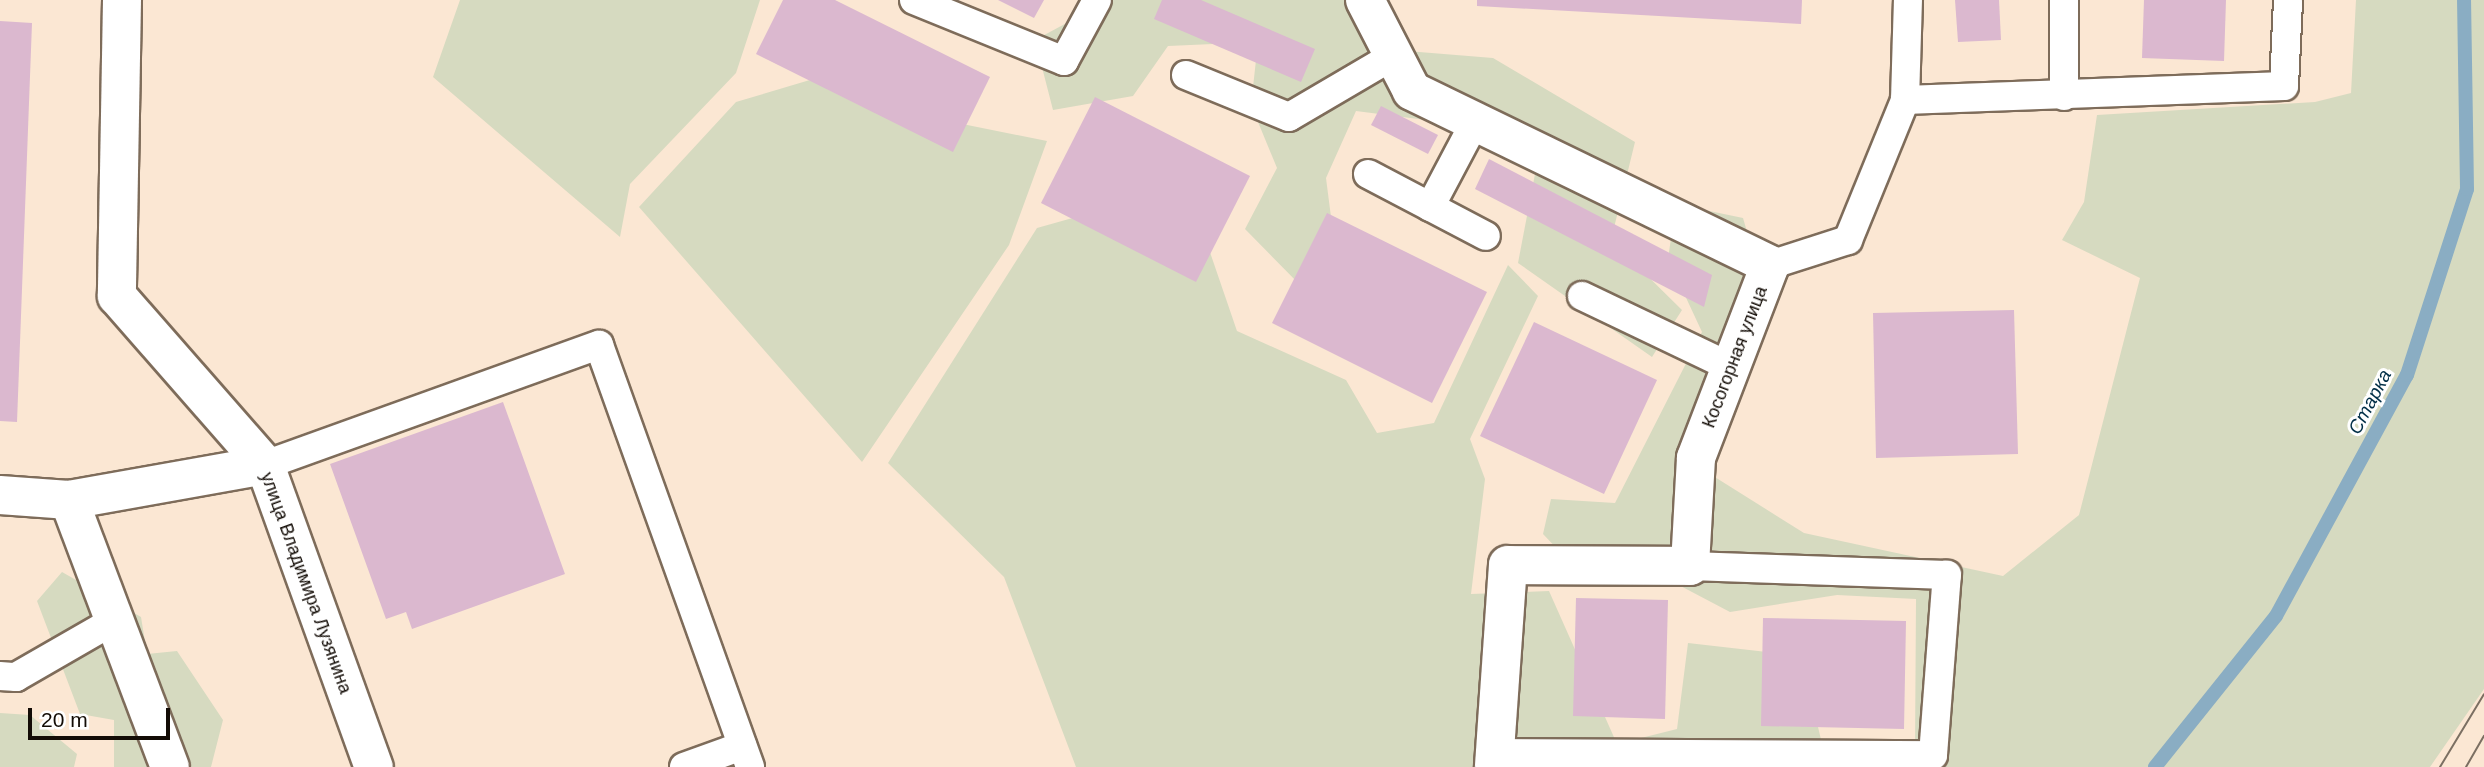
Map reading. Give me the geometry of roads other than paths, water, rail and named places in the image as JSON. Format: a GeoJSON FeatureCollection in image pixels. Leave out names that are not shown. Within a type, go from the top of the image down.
{"type":"FeatureCollection","features":[{"type":"Feature","properties":{"kind":"street"},"geometry":{"type":"LineString","coordinates":[[122,0],[117,296],[265,465]]}},
{"type":"Feature","properties":{"kind":"street","name":"Косогорная улица"},"geometry":{"type":"LineString","coordinates":[[1365,0],[1412,91],[1770,265],[1696,458],[1689,566]]}},
{"type":"Feature","properties":{"kind":"street","name":"улица Владимира Лузянина"},"geometry":{"type":"LineString","coordinates":[[0,495],[69,500],[265,465],[374,767]]}},
{"type":"Feature","properties":{"kind":"street"},"geometry":{"type":"LineString","coordinates":[[69,500],[170,767]]}},
{"type":"Feature","properties":{"kind":"street"},"geometry":{"type":"LineString","coordinates":[[1495,760],[1508,565],[1689,566]]}},
{"type":"Feature","properties":{"kind":"lane"},"geometry":{"type":"LineString","coordinates":[[914,0],[1064,61],[1097,0]]}},
{"type":"Feature","properties":{"kind":"lane"},"geometry":{"type":"LineString","coordinates":[[1770,265],[1847,240],[1905,100],[1908,0]]}},
{"type":"Feature","properties":{"kind":"lane"},"geometry":{"type":"LineString","coordinates":[[2064,0],[2064,96]]}},
{"type":"Feature","properties":{"kind":"lane"},"geometry":{"type":"LineString","coordinates":[[1905,100],[2284,86],[2288,0]]}},
{"type":"Feature","properties":{"kind":"lane"},"geometry":{"type":"LineString","coordinates":[[1186,75],[1289,117],[1392,56]]}},
{"type":"Feature","properties":{"kind":"lane"},"geometry":{"type":"LineString","coordinates":[[1430,207],[1475,122]]}},
{"type":"Feature","properties":{"kind":"lane"},"geometry":{"type":"LineString","coordinates":[[1368,174],[1486,236]]}},
{"type":"Feature","properties":{"kind":"lane"},"geometry":{"type":"LineString","coordinates":[[1582,296],[1731,367]]}},
{"type":"Feature","properties":{"kind":"lane"},"geometry":{"type":"LineString","coordinates":[[265,465],[599,345],[746,757],[684,767]]}},
{"type":"Feature","properties":{"kind":"lane"},"geometry":{"type":"LineString","coordinates":[[1495,760],[1933,755],[1947,575],[1689,566]]}},
{"type":"Feature","properties":{"kind":"lane"},"geometry":{"type":"LineString","coordinates":[[0,676],[16,677],[115,620]]}},
{"type":"Feature","properties":{"kind":"waterway","name":"Старка"},"geometry":{"type":"LineString","coordinates":[[2155,767],[2276,616],[2407,375],[2467,189],[2464,0]]}},
{"type":"Feature","properties":{"kind":"tram line"},"geometry":{"type":"LineString","coordinates":[[2440,767],[2484,694]]}},
{"type":"Feature","properties":{"kind":"tram line"},"geometry":{"type":"LineString","coordinates":[[2466,767],[2484,736]]}}]}
